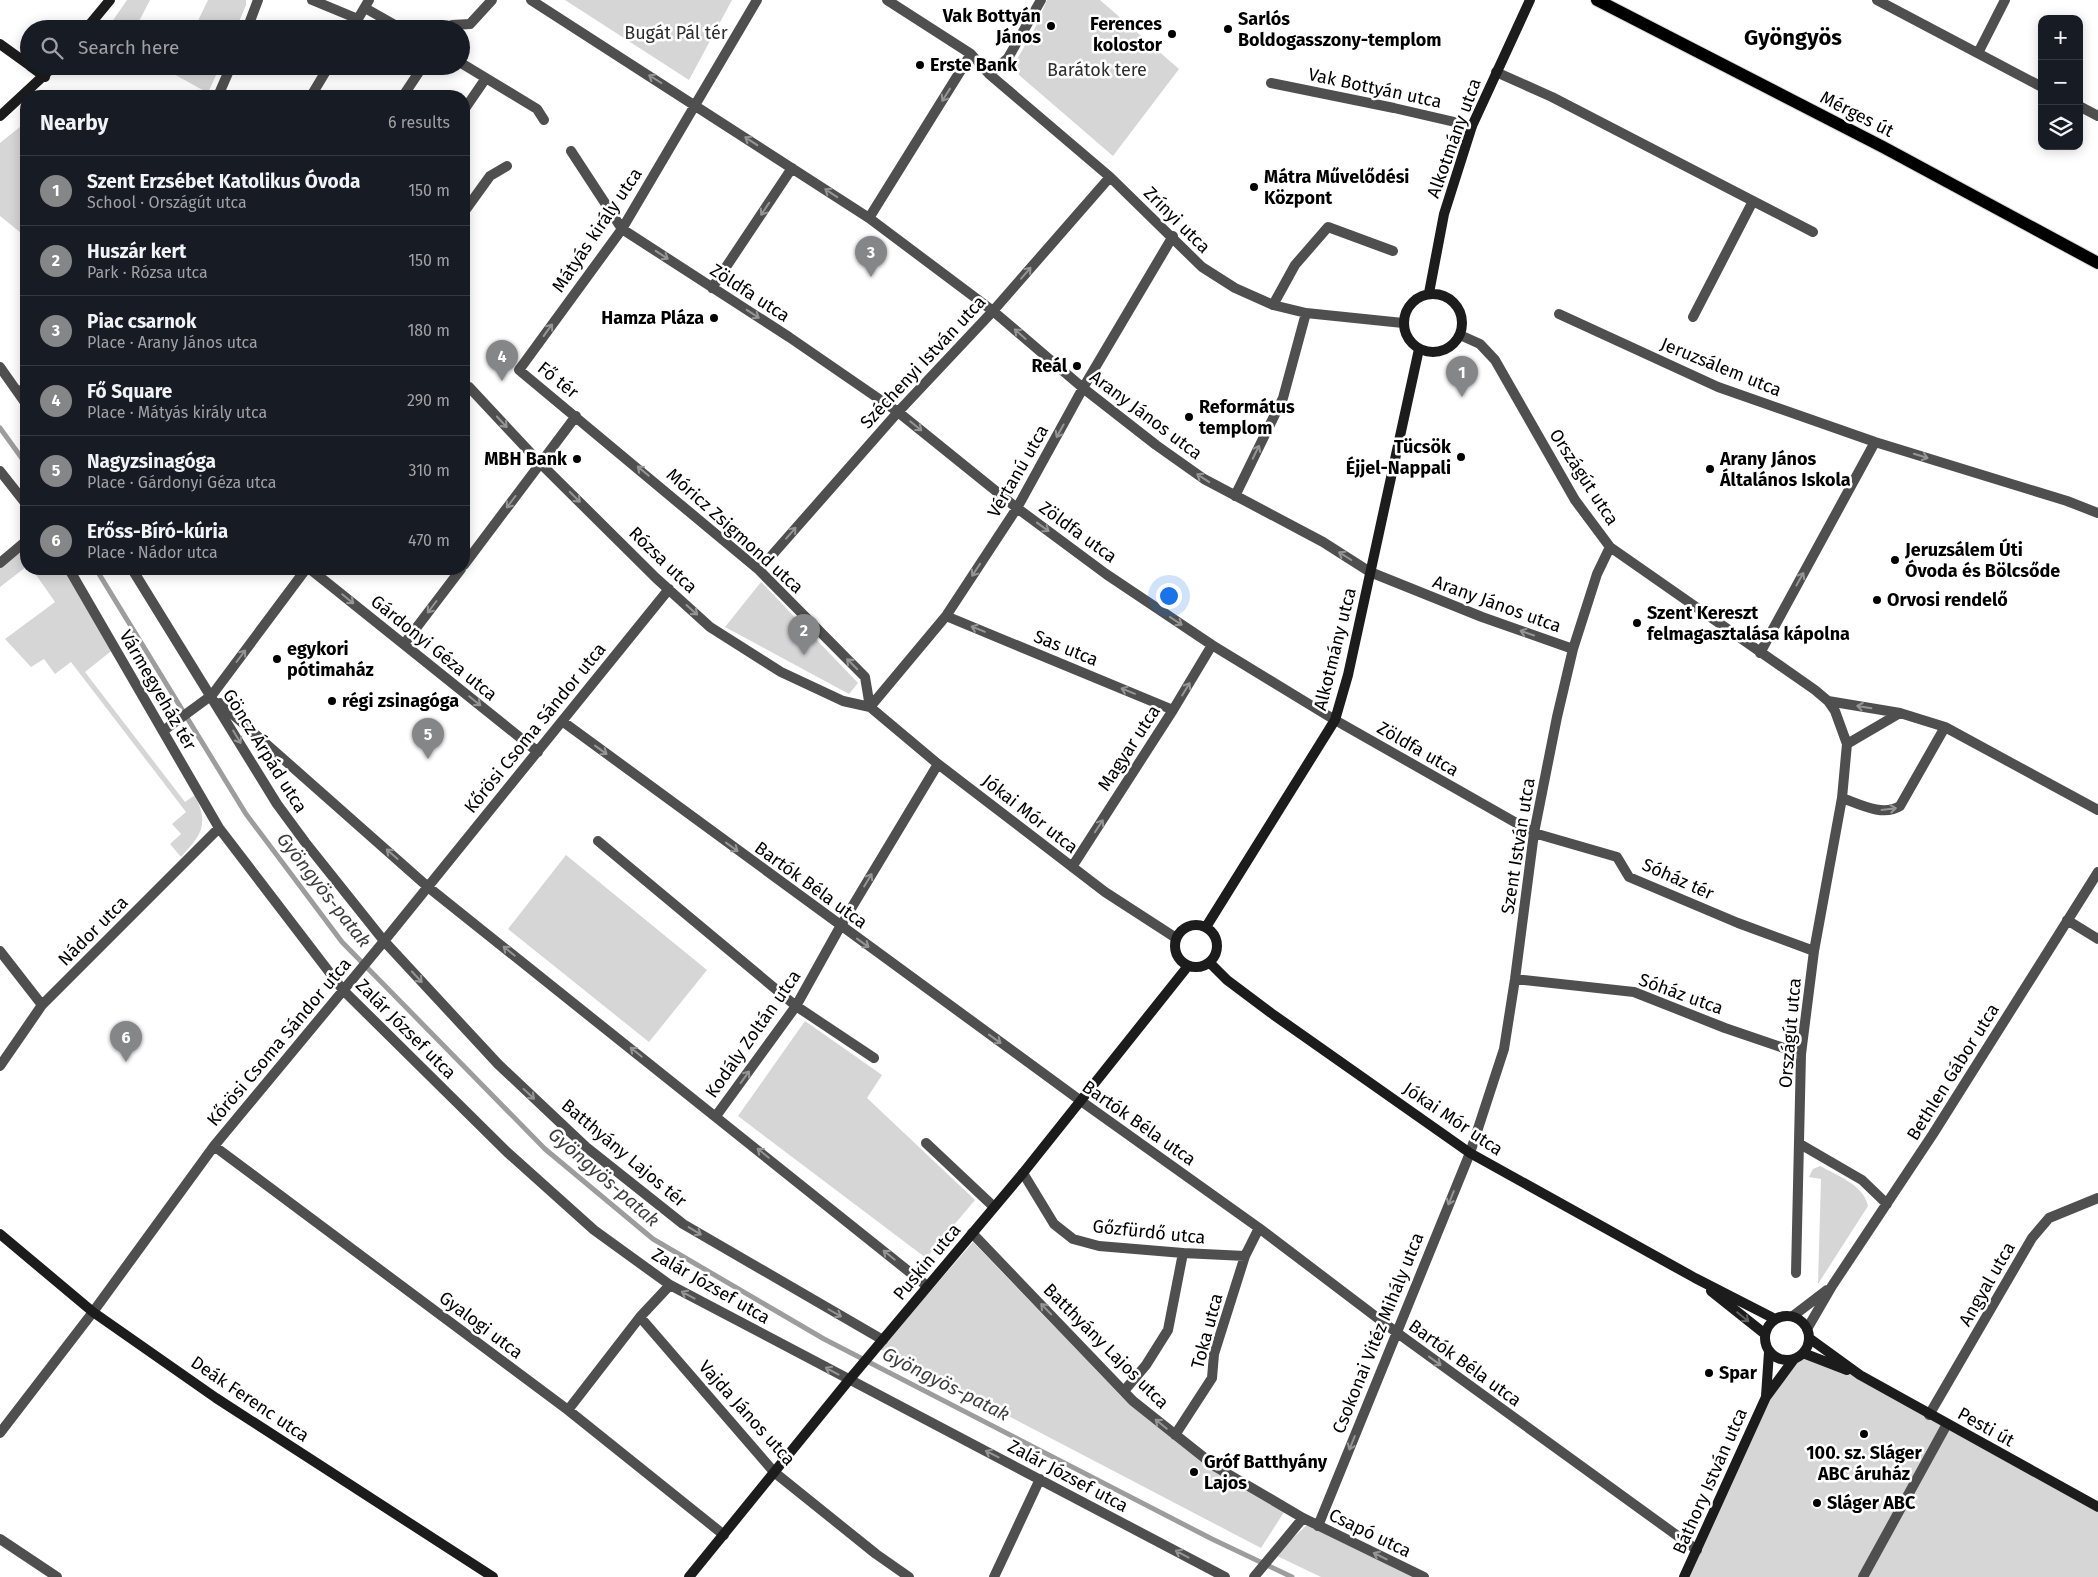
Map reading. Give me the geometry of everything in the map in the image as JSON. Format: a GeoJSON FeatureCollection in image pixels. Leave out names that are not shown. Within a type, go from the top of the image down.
{"type":"FeatureCollection","features":[{"type":"Feature","properties":{"kind":"main road","name":"Mérges út"},"geometry":{"type":"LineString","coordinates":[[1597,0],[1874,142],[2098,263]]}},
{"type":"Feature","properties":{"kind":"street"},"geometry":{"type":"LineString","coordinates":[[93,20],[110,0]]}},
{"type":"Feature","properties":{"kind":"street"},"geometry":{"type":"LineString","coordinates":[[250,20],[258,0]]}},
{"type":"Feature","properties":{"kind":"street"},"geometry":{"type":"LineString","coordinates":[[312,0],[358,19],[367,4],[389,20]]}},
{"type":"Feature","properties":{"kind":"street"},"geometry":{"type":"LineString","coordinates":[[470,24],[492,0]]}},
{"type":"Feature","properties":{"kind":"street"},"geometry":{"type":"LineString","coordinates":[[531,0],[696,105],[757,0]]}},
{"type":"Feature","properties":{"kind":"street","name":"Zrínyi utca"},"geometry":{"type":"LineString","coordinates":[[887,0],[971,54],[988,74],[1110,177],[1173,236],[1202,267],[1235,288],[1273,305],[1306,314],[1403,323]]}},
{"type":"Feature","properties":{"kind":"street"},"geometry":{"type":"LineString","coordinates":[[988,74],[1008,58],[1041,0]]}},
{"type":"Feature","properties":{"kind":"street","name":"Alkotmány utca"},"geometry":{"type":"LineString","coordinates":[[1429,293],[1444,214],[1472,126],[1530,0]]}},
{"type":"Feature","properties":{"kind":"street"},"geometry":{"type":"LineString","coordinates":[[1877,0],[2038,85]]}},
{"type":"Feature","properties":{"kind":"street"},"geometry":{"type":"LineString","coordinates":[[1978,53],[2005,0]]}},
{"type":"Feature","properties":{"kind":"street"},"geometry":{"type":"LineString","coordinates":[[0,44],[20,59]]}},
{"type":"Feature","properties":{"kind":"street"},"geometry":{"type":"LineString","coordinates":[[870,218],[971,54]]}},
{"type":"Feature","properties":{"kind":"street"},"geometry":{"type":"LineString","coordinates":[[470,68],[537,109],[544,120]]}},
{"type":"Feature","properties":{"kind":"street"},"geometry":{"type":"LineString","coordinates":[[1496,72],[1552,97],[1814,232]]}},
{"type":"Feature","properties":{"kind":"street"},"geometry":{"type":"LineString","coordinates":[[30,90],[45,77],[42,75]]}},
{"type":"Feature","properties":{"kind":"street"},"geometry":{"type":"LineString","coordinates":[[221,90],[227,75]]}},
{"type":"Feature","properties":{"kind":"street"},"geometry":{"type":"LineString","coordinates":[[315,90],[324,75]]}},
{"type":"Feature","properties":{"kind":"street"},"geometry":{"type":"LineString","coordinates":[[407,90],[417,75]]}},
{"type":"Feature","properties":{"kind":"street"},"geometry":{"type":"LineString","coordinates":[[470,101],[486,78]]}},
{"type":"Feature","properties":{"kind":"street","name":"Vak Bottyán utca"},"geometry":{"type":"LineString","coordinates":[[1271,84],[1394,108],[1472,126]]}},
{"type":"Feature","properties":{"kind":"street"},"geometry":{"type":"LineString","coordinates":[[0,116],[20,99]]}},
{"type":"Feature","properties":{"kind":"street","name":"Arany János utca"},"geometry":{"type":"LineString","coordinates":[[696,105],[870,218],[993,311],[1083,388],[1156,445],[1204,479],[1323,542],[1370,572],[1482,618],[1573,648]]}},
{"type":"Feature","properties":{"kind":"street","name":"Mátyás király utca"},"geometry":{"type":"LineString","coordinates":[[519,370],[622,229],[696,105]]}},
{"type":"Feature","properties":{"kind":"street"},"geometry":{"type":"LineString","coordinates":[[2083,108],[2098,116]]}},
{"type":"Feature","properties":{"kind":"street"},"geometry":{"type":"LineString","coordinates":[[571,151],[622,229]]}},
{"type":"Feature","properties":{"kind":"street"},"geometry":{"type":"LineString","coordinates":[[470,204],[490,176],[507,166]]}},
{"type":"Feature","properties":{"kind":"street"},"geometry":{"type":"LineString","coordinates":[[712,288],[792,168]]}},
{"type":"Feature","properties":{"kind":"street","name":"Széchenyi István utca"},"geometry":{"type":"LineString","coordinates":[[759,570],[898,412],[993,311],[1110,177]]}},
{"type":"Feature","properties":{"kind":"street"},"geometry":{"type":"LineString","coordinates":[[1693,316],[1754,201]]}},
{"type":"Feature","properties":{"kind":"street"},"geometry":{"type":"LineString","coordinates":[[1273,305],[1295,265],[1328,227],[1393,251]]}},
{"type":"Feature","properties":{"kind":"street","name":"Zöldfa utca"},"geometry":{"type":"LineString","coordinates":[[622,229],[898,412],[1017,508],[1106,574],[1212,644],[1335,720],[1534,833]]}},
{"type":"Feature","properties":{"kind":"street","name":"Vértanú utca"},"geometry":{"type":"LineString","coordinates":[[870,707],[946,616],[1017,508],[1083,388],[1173,236]]}},
{"type":"Feature","properties":{"kind":"street"},"geometry":{"type":"LineString","coordinates":[[1429,293],[1444,295],[1456,304],[1462,319],[1460,335],[1449,347],[1434,352],[1419,349],[1408,338],[1403,323],[1407,309],[1416,298],[1429,293]]}},
{"type":"Feature","properties":{"kind":"street"},"geometry":{"type":"LineString","coordinates":[[1234,496],[1283,398],[1306,314]]}},
{"type":"Feature","properties":{"kind":"street","name":"Jeruzsálem utca"},"geometry":{"type":"LineString","coordinates":[[1559,314],[1718,387],[1875,442],[2067,501],[2098,513]]}},
{"type":"Feature","properties":{"kind":"street","name":"Országút utca"},"geometry":{"type":"LineString","coordinates":[[1460,335],[1480,344],[1495,360],[1575,500],[1610,547],[1828,701],[1835,711],[1847,744],[1842,798],[1814,951],[1801,1054],[1796,1273]]}},
{"type":"Feature","properties":{"kind":"street","name":"Alkotmány utca"},"geometry":{"type":"LineString","coordinates":[[1206,928],[1335,720],[1348,675],[1419,349]]}},
{"type":"Feature","properties":{"kind":"street"},"geometry":{"type":"LineString","coordinates":[[0,367],[20,387]]}},
{"type":"Feature","properties":{"kind":"street","name":"Fő tér"},"geometry":{"type":"LineString","coordinates":[[470,557],[576,416],[519,370]]}},
{"type":"Feature","properties":{"kind":"street","name":"Rózsa utca"},"geometry":{"type":"LineString","coordinates":[[470,390],[540,463],[710,627],[781,672],[843,700],[870,707]]}},
{"type":"Feature","properties":{"kind":"street","name":"Móricz Zsigmond utca"},"geometry":{"type":"LineString","coordinates":[[576,416],[759,570],[865,677],[870,707]]}},
{"type":"Feature","properties":{"kind":"street"},"geometry":{"type":"LineString","coordinates":[[1760,653],[1875,442]]}},
{"type":"Feature","properties":{"kind":"street"},"geometry":{"type":"LineString","coordinates":[[0,471],[20,496]]}},
{"type":"Feature","properties":{"kind":"street"},"geometry":{"type":"LineString","coordinates":[[0,563],[20,546]]}},
{"type":"Feature","properties":{"kind":"street","name":"Szent István utca"},"geometry":{"type":"LineString","coordinates":[[1470,1153],[1504,1049],[1534,833],[1573,648],[1597,574],[1610,547]]}},
{"type":"Feature","properties":{"kind":"street","name":"Vármegyeház tér"},"geometry":{"type":"LineString","coordinates":[[72,575],[219,828]]}},
{"type":"Feature","properties":{"kind":"street","name":"Göncz Árpád utca"},"geometry":{"type":"LineString","coordinates":[[136,575],[212,695],[277,804],[382,944]]}},
{"type":"Feature","properties":{"kind":"street"},"geometry":{"type":"LineString","coordinates":[[163,731],[212,695],[302,575]]}},
{"type":"Feature","properties":{"kind":"street","name":"Gárdonyi Géza utca"},"geometry":{"type":"LineString","coordinates":[[318,575],[538,752]]}},
{"type":"Feature","properties":{"kind":"street"},"geometry":{"type":"LineString","coordinates":[[404,644],[456,575]]}},
{"type":"Feature","properties":{"kind":"street","name":"Kőrösi Csoma Sándor utca"},"geometry":{"type":"LineString","coordinates":[[0,1434],[94,1312],[214,1146],[382,944],[669,589]]}},
{"type":"Feature","properties":{"kind":"street","name":"Sas utca"},"geometry":{"type":"LineString","coordinates":[[946,616],[1173,710]]}},
{"type":"Feature","properties":{"kind":"street","name":"Magyar utca"},"geometry":{"type":"LineString","coordinates":[[1072,867],[1173,710],[1212,644]]}},
{"type":"Feature","properties":{"kind":"street"},"geometry":{"type":"LineString","coordinates":[[212,695],[428,887],[927,1286]]}},
{"type":"Feature","properties":{"kind":"street","name":"Országút utca"},"geometry":{"type":"LineString","coordinates":[[1828,701],[1900,713],[1945,726],[2098,810]]}},
{"type":"Feature","properties":{"kind":"street","name":"Jókai Mór utca"},"geometry":{"type":"LineString","coordinates":[[870,707],[938,764],[1105,892],[1176,938]]}},
{"type":"Feature","properties":{"kind":"street"},"geometry":{"type":"LineString","coordinates":[[1847,744],[1900,713]]}},
{"type":"Feature","properties":{"kind":"street","name":"Bartók Béla utca"},"geometry":{"type":"LineString","coordinates":[[562,722],[1081,1101],[1259,1228],[1396,1332],[1697,1550]]}},
{"type":"Feature","properties":{"kind":"street"},"geometry":{"type":"LineString","coordinates":[[1842,798],[1884,811],[1900,806],[1945,726]]}},
{"type":"Feature","properties":{"kind":"street","name":"Kodály Zoltán utca"},"geometry":{"type":"LineString","coordinates":[[716,1116],[796,1006],[840,926],[938,764]]}},
{"type":"Feature","properties":{"kind":"street","name":"Zalár József utca"},"geometry":{"type":"LineString","coordinates":[[219,828],[343,990],[507,1152],[594,1230],[670,1285],[851,1378],[1225,1577]]}},
{"type":"Feature","properties":{"kind":"street","name":"Nádor utca"},"geometry":{"type":"LineString","coordinates":[[0,1066],[42,1005],[219,828]]}},
{"type":"Feature","properties":{"kind":"street","name":"Sóház tér"},"geometry":{"type":"LineString","coordinates":[[1534,833],[1617,857],[1629,877],[1738,923],[1814,951]]}},
{"type":"Feature","properties":{"kind":"street"},"geometry":{"type":"LineString","coordinates":[[598,841],[796,1006],[874,1058]]}},
{"type":"Feature","properties":{"kind":"street","name":"Bethlen Gábor utca"},"geometry":{"type":"LineString","coordinates":[[1808,1333],[1832,1286],[1934,1134],[2098,872]]}},
{"type":"Feature","properties":{"kind":"street"},"geometry":{"type":"LineString","coordinates":[[2068,920],[2098,939]]}},
{"type":"Feature","properties":{"kind":"street"},"geometry":{"type":"LineString","coordinates":[[1196,925],[1206,928],[1214,935],[1217,946],[1214,958],[1202,967],[1188,966],[1183,963],[1176,953],[1176,938],[1189,926],[1196,925]]}},
{"type":"Feature","properties":{"kind":"street","name":"Batthyány Lajos tér"},"geometry":{"type":"LineString","coordinates":[[382,944],[498,1064],[586,1147],[683,1224],[881,1341]]}},
{"type":"Feature","properties":{"kind":"street"},"geometry":{"type":"LineString","coordinates":[[0,951],[42,1005]]}},
{"type":"Feature","properties":{"kind":"street","name":"Jókai Mór utca"},"geometry":{"type":"LineString","coordinates":[[1210,962],[1227,980],[1271,1013],[1470,1153],[1695,1278],[1775,1319]]}},
{"type":"Feature","properties":{"kind":"street","name":"Puskin utca"},"geometry":{"type":"LineString","coordinates":[[689,1577],[881,1341],[1023,1173],[1188,966]]}},
{"type":"Feature","properties":{"kind":"street","name":"Sóház utca"},"geometry":{"type":"LineString","coordinates":[[1515,979],[1634,992],[1725,1028],[1801,1054]]}},
{"type":"Feature","properties":{"kind":"street"},"geometry":{"type":"LineString","coordinates":[[926,1143],[994,1207]]}},
{"type":"Feature","properties":{"kind":"street"},"geometry":{"type":"LineString","coordinates":[[1800,1144],[1862,1180],[1887,1204]]}},
{"type":"Feature","properties":{"kind":"street","name":"Gyalogi utca"},"geometry":{"type":"LineString","coordinates":[[214,1146],[568,1410],[724,1535]]}},
{"type":"Feature","properties":{"kind":"street","name":"Csokonai Vitéz Mihály utca"},"geometry":{"type":"LineString","coordinates":[[1318,1526],[1470,1153]]}},
{"type":"Feature","properties":{"kind":"street","name":"Gőzfürdő utca"},"geometry":{"type":"LineString","coordinates":[[1023,1173],[1054,1224],[1073,1240],[1098,1246],[1183,1254],[1245,1256]]}},
{"type":"Feature","properties":{"kind":"street","name":"Angyal utca"},"geometry":{"type":"LineString","coordinates":[[1930,1415],[2032,1238],[2049,1218],[2098,1198]]}},
{"type":"Feature","properties":{"kind":"street"},"geometry":{"type":"LineString","coordinates":[[1245,1256],[1259,1228]]}},
{"type":"Feature","properties":{"kind":"street","name":"Batthyány Lajos utca"},"geometry":{"type":"LineString","coordinates":[[972,1233],[1133,1401],[1216,1467],[1303,1518]]}},
{"type":"Feature","properties":{"kind":"street","name":"Deák Ferenc utca"},"geometry":{"type":"LineString","coordinates":[[0,1234],[94,1312],[216,1398],[493,1577]]}},
{"type":"Feature","properties":{"kind":"street"},"geometry":{"type":"LineString","coordinates":[[1124,1391],[1146,1365],[1168,1330],[1183,1254]]}},
{"type":"Feature","properties":{"kind":"street","name":"Toka utca"},"geometry":{"type":"LineString","coordinates":[[1175,1435],[1212,1378],[1214,1354],[1245,1256]]}},
{"type":"Feature","properties":{"kind":"street","name":"Jókai Mór utca"},"geometry":{"type":"LineString","coordinates":[[1695,1278],[1764,1334]]}},
{"type":"Feature","properties":{"kind":"street"},"geometry":{"type":"LineString","coordinates":[[568,1410],[640,1317],[670,1285]]}},
{"type":"Feature","properties":{"kind":"street","name":"Bethlen Gábor utca"},"geometry":{"type":"LineString","coordinates":[[1794,1316],[1832,1286]]}},
{"type":"Feature","properties":{"kind":"street"},"geometry":{"type":"LineString","coordinates":[[1784,1315],[1794,1316],[1802,1321],[1808,1333],[1808,1346],[1803,1353],[1794,1359],[1776,1358],[1769,1352],[1764,1334],[1768,1325],[1775,1319],[1784,1315]]}},
{"type":"Feature","properties":{"kind":"street","name":"Vajda János utca"},"geometry":{"type":"LineString","coordinates":[[640,1317],[774,1472],[876,1554],[909,1577]]}},
{"type":"Feature","properties":{"kind":"street","name":"Pesti út"},"geometry":{"type":"LineString","coordinates":[[1808,1333],[1860,1375]]}},
{"type":"Feature","properties":{"kind":"street","name":"Báthory István utca"},"geometry":{"type":"LineString","coordinates":[[1766,1397],[1769,1352]]}},
{"type":"Feature","properties":{"kind":"street","name":"Pesti út"},"geometry":{"type":"LineString","coordinates":[[1803,1353],[1860,1375],[2098,1507]]}},
{"type":"Feature","properties":{"kind":"street","name":"Báthory István utca"},"geometry":{"type":"LineString","coordinates":[[1684,1577],[1766,1397],[1794,1359]]}},
{"type":"Feature","properties":{"kind":"street"},"geometry":{"type":"LineString","coordinates":[[1863,1577],[1947,1424]]}},
{"type":"Feature","properties":{"kind":"street"},"geometry":{"type":"LineString","coordinates":[[994,1577],[1040,1479]]}},
{"type":"Feature","properties":{"kind":"street"},"geometry":{"type":"LineString","coordinates":[[1254,1577],[1303,1518]]}},
{"type":"Feature","properties":{"kind":"street","name":"Csapó utca"},"geometry":{"type":"LineString","coordinates":[[1303,1518],[1424,1577]]}},
{"type":"Feature","properties":{"kind":"street"},"geometry":{"type":"LineString","coordinates":[[0,1539],[57,1577]]}},
{"type":"Feature","properties":{"kind":"green space"},"geometry":{"type":"Polygon","coordinates":[[[127,0],[150,0],[140,20],[113,20],[127,0]]]}},
{"type":"Feature","properties":{"kind":"green space"},"geometry":{"type":"Polygon","coordinates":[[[208,0],[246,0],[240,20],[198,20],[208,0]]]}},
{"type":"Feature","properties":{"kind":"green space","name":"Bugát Pál tér"},"geometry":{"type":"Polygon","coordinates":[[[565,0],[732,0],[689,80],[565,0]]]}},
{"type":"Feature","properties":{"kind":"green space","name":"Barátok tere"},"geometry":{"type":"Polygon","coordinates":[[[1047,0],[1100,0],[1179,69],[1113,156],[1019,75],[1016,61],[1035,28],[1047,0]]]}},
{"type":"Feature","properties":{"kind":"green space"},"geometry":{"type":"Polygon","coordinates":[[[176,75],[216,75],[209,90],[203,90],[176,75]]]}},
{"type":"Feature","properties":{"kind":"green space"},"geometry":{"type":"Polygon","coordinates":[[[20,127],[20,232],[0,216],[0,143],[20,127]]]}},
{"type":"Feature","properties":{"kind":"green space"},"geometry":{"type":"Polygon","coordinates":[[[20,546],[20,572],[0,587],[0,563],[20,546]]]}},
{"type":"Feature","properties":{"kind":"green space"},"geometry":{"type":"Polygon","coordinates":[[[36,575],[72,575],[115,648],[85,672],[185,802],[195,795],[202,814],[201,829],[194,842],[181,857],[170,844],[181,834],[172,824],[186,812],[71,662],[55,674],[44,659],[31,667],[5,639],[55,602],[36,575]]]}},
{"type":"Feature","properties":{"kind":"green space"},"geometry":{"type":"Polygon","coordinates":[[[761,582],[858,683],[849,694],[725,627],[761,582]]]}},
{"type":"Feature","properties":{"kind":"green space"},"geometry":{"type":"Polygon","coordinates":[[[566,855],[707,970],[649,1042],[508,929],[566,855]]]}},
{"type":"Feature","properties":{"kind":"green space"},"geometry":{"type":"Polygon","coordinates":[[[805,1021],[882,1075],[867,1098],[975,1200],[926,1258],[738,1116],[805,1021]]]}},
{"type":"Feature","properties":{"kind":"green space"},"geometry":{"type":"Polygon","coordinates":[[[1820,1166],[1856,1187],[1866,1199],[1868,1206],[1818,1284],[1821,1179],[1809,1177],[1813,1169],[1820,1166]]]}},
{"type":"Feature","properties":{"kind":"green space"},"geometry":{"type":"Polygon","coordinates":[[[973,1242],[1121,1396],[1139,1406],[1175,1435],[1286,1509],[1261,1548],[880,1349],[973,1242]]]}},
{"type":"Feature","properties":{"kind":"green space"},"geometry":{"type":"Polygon","coordinates":[[[1803,1353],[1847,1370],[2098,1507],[2098,1577],[1684,1577],[1757,1416],[1783,1374],[1803,1353]]]}},
{"type":"Feature","properties":{"kind":"green space"},"geometry":{"type":"Polygon","coordinates":[[[1310,1522],[1425,1577],[1321,1577],[1275,1555],[1310,1522]]]}},
{"type":"Feature","properties":{"kind":"waterway","name":"Gyöngyös-patak"},"geometry":{"type":"LineString","coordinates":[[0,428],[20,456]]}},
{"type":"Feature","properties":{"kind":"waterway","name":"Gyöngyös-patak"},"geometry":{"type":"LineString","coordinates":[[100,575],[246,814],[342,942],[545,1149],[653,1239],[824,1339],[1212,1539],[1292,1577]]}},
{"type":"Feature","properties":{"kind":"place","name":"Vak Bottyán János"},"geometry":{"type":"Point","coordinates":[1051,26]}},
{"type":"Feature","properties":{"kind":"place","name":"Sarlós Boldogasszony-templom"},"geometry":{"type":"Point","coordinates":[1228,29]}},
{"type":"Feature","properties":{"kind":"place","name":"Ferences kolostor"},"geometry":{"type":"Point","coordinates":[1172,34]}},
{"type":"Feature","properties":{"kind":"place","name":"Erste Bank"},"geometry":{"type":"Point","coordinates":[920,65]}},
{"type":"Feature","properties":{"kind":"place","name":"Mátra Művelődési Központ"},"geometry":{"type":"Point","coordinates":[1254,187]}},
{"type":"Feature","properties":{"kind":"place","name":"Piac csarnok"},"geometry":{"type":"Point","coordinates":[871,277]}},
{"type":"Feature","properties":{"kind":"place","name":"Hamza Pláza"},"geometry":{"type":"Point","coordinates":[714,318]}},
{"type":"Feature","properties":{"kind":"place","name":"Reál"},"geometry":{"type":"Point","coordinates":[1077,366]}},
{"type":"Feature","properties":{"kind":"place","name":"Fő Square"},"geometry":{"type":"Point","coordinates":[502,381]}},
{"type":"Feature","properties":{"kind":"place","name":"Szent Erzsébet Katolikus Óvoda"},"geometry":{"type":"Point","coordinates":[1462,397]}},
{"type":"Feature","properties":{"kind":"place","name":"Református templom"},"geometry":{"type":"Point","coordinates":[1189,417]}},
{"type":"Feature","properties":{"kind":"place","name":"Tücsök Éjjel-Nappali"},"geometry":{"type":"Point","coordinates":[1461,457]}},
{"type":"Feature","properties":{"kind":"place","name":"MBH Bank"},"geometry":{"type":"Point","coordinates":[577,459]}},
{"type":"Feature","properties":{"kind":"place","name":"Arany János Általános Iskola"},"geometry":{"type":"Point","coordinates":[1710,469]}},
{"type":"Feature","properties":{"kind":"place","name":"Jeruzsálem Úti Óvoda és Bölcsőde"},"geometry":{"type":"Point","coordinates":[1895,560]}},
{"type":"Feature","properties":{"kind":"place","name":"Orvosi rendelő"},"geometry":{"type":"Point","coordinates":[1877,600]}},
{"type":"Feature","properties":{"kind":"place","name":"Szent Kereszt felmagasztalása kápolna"},"geometry":{"type":"Point","coordinates":[1637,623]}},
{"type":"Feature","properties":{"kind":"place","name":"Huszár kert"},"geometry":{"type":"Point","coordinates":[804,655]}},
{"type":"Feature","properties":{"kind":"place","name":"egykori pótimaház"},"geometry":{"type":"Point","coordinates":[277,659]}},
{"type":"Feature","properties":{"kind":"place","name":"régi zsinagóga"},"geometry":{"type":"Point","coordinates":[332,701]}},
{"type":"Feature","properties":{"kind":"place","name":"Nagyzsinagóga"},"geometry":{"type":"Point","coordinates":[428,759]}},
{"type":"Feature","properties":{"kind":"place","name":"Erőss-Bíró-kúria"},"geometry":{"type":"Point","coordinates":[126,1062]}},
{"type":"Feature","properties":{"kind":"place","name":"Spar"},"geometry":{"type":"Point","coordinates":[1709,1373]}},
{"type":"Feature","properties":{"kind":"place","name":"100. sz. Sláger ABC áruház"},"geometry":{"type":"Point","coordinates":[1864,1434]}},
{"type":"Feature","properties":{"kind":"place","name":"Gróf Batthyány Lajos"},"geometry":{"type":"Point","coordinates":[1194,1472]}},
{"type":"Feature","properties":{"kind":"place","name":"Sláger ABC"},"geometry":{"type":"Point","coordinates":[1817,1503]}},
{"type":"Feature","properties":{"kind":"district","name":"Gyöngyös"},"geometry":{"type":"Point","coordinates":[1793,37]}}]}
